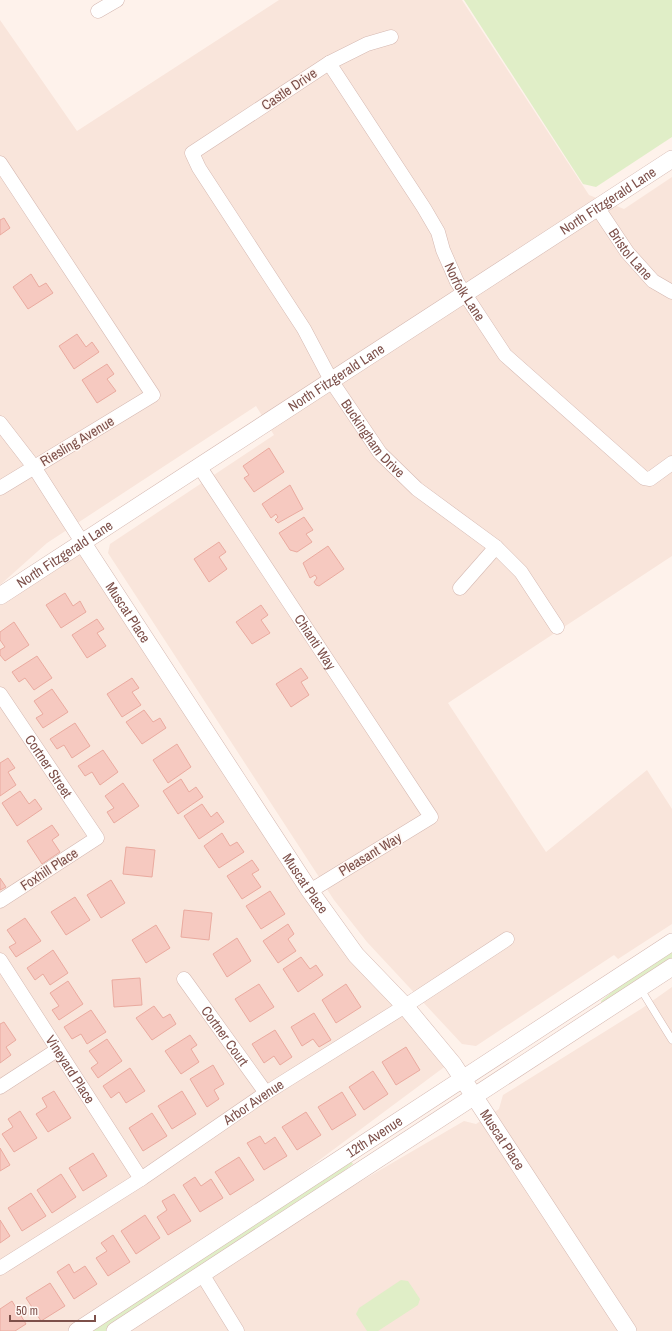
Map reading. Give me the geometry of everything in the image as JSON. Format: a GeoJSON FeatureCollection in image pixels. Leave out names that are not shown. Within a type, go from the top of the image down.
{"type":"FeatureCollection","features":[{"type":"Feature","properties":{"kind":"street"},"geometry":{"type":"LineString","coordinates":[[98,11],[117,0]]}},
{"type":"Feature","properties":{"kind":"street","name":"Castle Drive"},"geometry":{"type":"LineString","coordinates":[[192,154],[329,63],[367,44],[391,37]]}},
{"type":"Feature","properties":{"kind":"street","name":"Norfolk Lane"},"geometry":{"type":"LineString","coordinates":[[329,63],[424,208],[438,232],[443,250],[464,294],[505,355],[636,473],[644,478],[650,479],[672,463]]}},
{"type":"Feature","properties":{"kind":"street","name":"Buckingham Drive"},"geometry":{"type":"LineString","coordinates":[[192,154],[199,168],[304,329],[332,382],[380,453],[417,489],[496,547],[520,572],[557,626]]}},
{"type":"Feature","properties":{"kind":"street","name":"North Fitzgerald Lane"},"geometry":{"type":"LineString","coordinates":[[0,596],[199,466],[332,382],[672,159]]}},
{"type":"Feature","properties":{"kind":"street","name":"Riesling Avenue"},"geometry":{"type":"LineString","coordinates":[[0,164],[154,394],[0,488]]}},
{"type":"Feature","properties":{"kind":"street","name":"Bristol Lane"},"geometry":{"type":"LineString","coordinates":[[597,207],[626,252],[653,281],[672,292]]}},
{"type":"Feature","properties":{"kind":"street","name":"Muscat Place"},"geometry":{"type":"LineString","coordinates":[[0,422],[34,467],[310,891],[356,955],[405,1006],[453,1064],[628,1331]]}},
{"type":"Feature","properties":{"kind":"street","name":"Chianti Way"},"geometry":{"type":"LineString","coordinates":[[199,466],[431,817]]}},
{"type":"Feature","properties":{"kind":"street"},"geometry":{"type":"LineString","coordinates":[[460,588],[496,547]]}},
{"type":"Feature","properties":{"kind":"street","name":"Cortner Street"},"geometry":{"type":"LineString","coordinates":[[0,694],[97,838]]}},
{"type":"Feature","properties":{"kind":"street","name":"Pleasant Way"},"geometry":{"type":"LineString","coordinates":[[310,891],[431,817]]}},
{"type":"Feature","properties":{"kind":"street","name":"Foxhill Place"},"geometry":{"type":"LineString","coordinates":[[0,901],[97,838]]}},
{"type":"Feature","properties":{"kind":"street","name":"Arbor Avenue"},"geometry":{"type":"LineString","coordinates":[[0,1268],[141,1178],[266,1093],[405,1006],[507,939]]}},
{"type":"Feature","properties":{"kind":"street","name":"12th Avenue"},"geometry":{"type":"LineString","coordinates":[[77,1331],[672,942]]}},
{"type":"Feature","properties":{"kind":"street","name":"Vineyard Place"},"geometry":{"type":"LineString","coordinates":[[0,960],[141,1178]]}},
{"type":"Feature","properties":{"kind":"street","name":"12th Avenue"},"geometry":{"type":"LineString","coordinates":[[115,1331],[672,967]]}},
{"type":"Feature","properties":{"kind":"street","name":"Cortner Court"},"geometry":{"type":"LineString","coordinates":[[184,979],[266,1093]]}},
{"type":"Feature","properties":{"kind":"street"},"geometry":{"type":"LineString","coordinates":[[0,1087],[57,1050]]}},
{"type":"Feature","properties":{"kind":"street"},"geometry":{"type":"LineString","coordinates":[[202,1274],[237,1331]]}},
{"type":"Feature","properties":{"kind":"lane"},"geometry":{"type":"LineString","coordinates":[[640,988],[672,1040]]}},
{"type":"Feature","properties":{"kind":"shaded area"},"geometry":{"type":"Polygon","coordinates":[[[279,0],[462,0],[589,195],[624,209],[672,177],[672,556],[448,703],[546,852],[647,770],[672,809],[672,924],[618,959],[614,955],[476,1046],[462,1044],[367,942],[334,900],[108,553],[110,544],[274,435],[256,406],[47,543],[0,585],[0,20],[77,131],[279,0]]]}},
{"type":"Feature","properties":{"kind":"shaded area"},"geometry":{"type":"Polygon","coordinates":[[[82,542],[310,891],[451,1062],[188,1258],[77,1331],[0,1331],[0,596],[82,542]]]}},
{"type":"Feature","properties":{"kind":"shaded area"},"geometry":{"type":"Polygon","coordinates":[[[672,987],[672,1331],[115,1331],[202,1274],[464,1121],[476,1124],[499,1109],[503,1095],[641,1009],[672,987]]]}},
{"type":"Feature","properties":{"kind":"green space"},"geometry":{"type":"Polygon","coordinates":[[[464,0],[672,0],[672,137],[596,187],[583,184],[464,0]]]}},
{"type":"Feature","properties":{"kind":"green space"},"geometry":{"type":"Polygon","coordinates":[[[672,950],[672,960],[602,1004],[601,1001],[619,986],[672,950]]]}},
{"type":"Feature","properties":{"kind":"green space"},"geometry":{"type":"Polygon","coordinates":[[[349,1158],[353,1164],[336,1177],[115,1331],[77,1331],[349,1158]]]}},
{"type":"Feature","properties":{"kind":"green space"},"geometry":{"type":"Polygon","coordinates":[[[401,1280],[408,1281],[420,1299],[418,1305],[378,1331],[367,1331],[356,1314],[359,1308],[401,1280]]]}},
{"type":"Feature","properties":{"kind":"building"},"geometry":{"type":"Polygon","coordinates":[[[4,218],[10,228],[0,235],[0,220],[4,218]]]}},
{"type":"Feature","properties":{"kind":"building"},"geometry":{"type":"Polygon","coordinates":[[[31,274],[39,287],[46,283],[53,293],[28,309],[13,287],[31,274]]]}},
{"type":"Feature","properties":{"kind":"building"},"geometry":{"type":"Polygon","coordinates":[[[77,334],[86,347],[92,342],[99,352],[74,369],[59,346],[77,334]]]}},
{"type":"Feature","properties":{"kind":"building"},"geometry":{"type":"Polygon","coordinates":[[[107,364],[114,374],[107,379],[116,391],[97,403],[82,380],[107,364]]]}},
{"type":"Feature","properties":{"kind":"building"},"geometry":{"type":"Polygon","coordinates":[[[269,448],[284,472],[254,492],[244,478],[249,475],[243,466],[269,448]]]}},
{"type":"Feature","properties":{"kind":"building"},"geometry":{"type":"Polygon","coordinates":[[[290,485],[303,509],[278,523],[275,520],[278,517],[276,514],[271,518],[262,504],[290,485]]]}},
{"type":"Feature","properties":{"kind":"building"},"geometry":{"type":"Polygon","coordinates":[[[304,517],[313,530],[306,534],[312,542],[297,552],[290,550],[279,533],[304,517]]]}},
{"type":"Feature","properties":{"kind":"building"},"geometry":{"type":"Polygon","coordinates":[[[219,542],[226,552],[219,557],[227,569],[209,582],[194,559],[219,542]]]}},
{"type":"Feature","properties":{"kind":"building"},"geometry":{"type":"Polygon","coordinates":[[[328,546],[344,569],[319,586],[314,582],[317,578],[315,575],[310,578],[303,563],[328,546]]]}},
{"type":"Feature","properties":{"kind":"building"},"geometry":{"type":"Polygon","coordinates":[[[65,593],[73,606],[80,601],[86,612],[61,628],[46,605],[65,593]]]}},
{"type":"Feature","properties":{"kind":"building"},"geometry":{"type":"Polygon","coordinates":[[[261,605],[268,615],[261,620],[270,633],[252,644],[236,622],[261,605]]]}},
{"type":"Feature","properties":{"kind":"building"},"geometry":{"type":"Polygon","coordinates":[[[97,619],[104,629],[97,633],[106,646],[87,658],[72,635],[97,619]]]}},
{"type":"Feature","properties":{"kind":"building"},"geometry":{"type":"Polygon","coordinates":[[[14,622],[29,645],[5,661],[0,655],[0,650],[5,647],[0,640],[0,632],[14,622]]]}},
{"type":"Feature","properties":{"kind":"building"},"geometry":{"type":"Polygon","coordinates":[[[37,656],[52,678],[34,690],[25,678],[19,682],[12,672],[37,656]]]}},
{"type":"Feature","properties":{"kind":"building"},"geometry":{"type":"Polygon","coordinates":[[[301,668],[308,678],[301,682],[309,695],[291,707],[276,684],[301,668]]]}},
{"type":"Feature","properties":{"kind":"building"},"geometry":{"type":"Polygon","coordinates":[[[132,678],[139,688],[132,692],[141,705],[122,717],[107,694],[132,678]]]}},
{"type":"Feature","properties":{"kind":"building"},"geometry":{"type":"Polygon","coordinates":[[[52,689],[68,712],[43,728],[36,718],[43,714],[34,701],[52,689]]]}},
{"type":"Feature","properties":{"kind":"building"},"geometry":{"type":"Polygon","coordinates":[[[144,710],[153,722],[160,718],[166,728],[142,744],[126,722],[144,710]]]}},
{"type":"Feature","properties":{"kind":"building"},"geometry":{"type":"Polygon","coordinates":[[[75,723],[90,746],[72,758],[64,745],[57,749],[50,739],[75,723]]]}},
{"type":"Feature","properties":{"kind":"building"},"geometry":{"type":"Polygon","coordinates":[[[177,744],[191,767],[168,783],[153,760],[177,744]]]}},
{"type":"Feature","properties":{"kind":"building"},"geometry":{"type":"Polygon","coordinates":[[[103,750],[118,772],[100,785],[92,772],[85,776],[78,766],[103,750]]]}},
{"type":"Feature","properties":{"kind":"building"},"geometry":{"type":"Polygon","coordinates":[[[8,758],[15,768],[8,772],[16,785],[0,796],[0,763],[8,758]]]}},
{"type":"Feature","properties":{"kind":"building"},"geometry":{"type":"Polygon","coordinates":[[[181,779],[189,792],[196,787],[203,797],[178,814],[163,791],[181,779]]]}},
{"type":"Feature","properties":{"kind":"building"},"geometry":{"type":"Polygon","coordinates":[[[123,783],[139,806],[114,823],[107,812],[114,808],[105,796],[123,783]]]}},
{"type":"Feature","properties":{"kind":"building"},"geometry":{"type":"Polygon","coordinates":[[[20,791],[29,804],[35,799],[42,809],[17,826],[2,803],[20,791]]]}},
{"type":"Feature","properties":{"kind":"building"},"geometry":{"type":"Polygon","coordinates":[[[202,804],[211,817],[217,812],[224,822],[199,839],[184,816],[202,804]]]}},
{"type":"Feature","properties":{"kind":"building"},"geometry":{"type":"Polygon","coordinates":[[[52,825],[59,835],[52,840],[60,852],[42,864],[27,841],[52,825]]]}},
{"type":"Feature","properties":{"kind":"building"},"geometry":{"type":"Polygon","coordinates":[[[222,833],[230,846],[237,842],[244,852],[219,868],[204,846],[222,833]]]}},
{"type":"Feature","properties":{"kind":"building"},"geometry":{"type":"Polygon","coordinates":[[[126,847],[155,850],[152,877],[123,874],[126,847]]]}},
{"type":"Feature","properties":{"kind":"building"},"geometry":{"type":"Polygon","coordinates":[[[252,860],[259,870],[252,874],[261,887],[242,899],[227,876],[252,860]]]}},
{"type":"Feature","properties":{"kind":"building"},"geometry":{"type":"Polygon","coordinates":[[[0,878],[6,887],[0,890],[0,878]]]}},
{"type":"Feature","properties":{"kind":"building"},"geometry":{"type":"Polygon","coordinates":[[[111,880],[125,903],[101,918],[87,895],[111,880]]]}},
{"type":"Feature","properties":{"kind":"building"},"geometry":{"type":"Polygon","coordinates":[[[270,891],[285,914],[261,929],[246,906],[270,891]]]}},
{"type":"Feature","properties":{"kind":"building"},"geometry":{"type":"Polygon","coordinates":[[[75,897],[90,920],[66,935],[51,912],[75,897]]]}},
{"type":"Feature","properties":{"kind":"building"},"geometry":{"type":"Polygon","coordinates":[[[184,910],[212,913],[209,940],[181,937],[184,910]]]}},
{"type":"Feature","properties":{"kind":"building"},"geometry":{"type":"Polygon","coordinates":[[[25,918],[41,941],[16,957],[9,947],[16,943],[7,930],[25,918]]]}},
{"type":"Feature","properties":{"kind":"building"},"geometry":{"type":"Polygon","coordinates":[[[288,924],[294,934],[288,939],[296,951],[278,963],[263,941],[288,924]]]}},
{"type":"Feature","properties":{"kind":"building"},"geometry":{"type":"Polygon","coordinates":[[[156,925],[170,948],[146,963],[132,940],[156,925]]]}},
{"type":"Feature","properties":{"kind":"building"},"geometry":{"type":"Polygon","coordinates":[[[237,938],[251,961],[227,977],[213,954],[237,938]]]}},
{"type":"Feature","properties":{"kind":"building"},"geometry":{"type":"Polygon","coordinates":[[[53,950],[68,973],[50,985],[43,974],[35,980],[27,968],[53,950]]]}},
{"type":"Feature","properties":{"kind":"building"},"geometry":{"type":"Polygon","coordinates":[[[301,957],[310,969],[316,965],[323,975],[298,992],[283,969],[301,957]]]}},
{"type":"Feature","properties":{"kind":"building"},"geometry":{"type":"Polygon","coordinates":[[[140,978],[142,1005],[114,1007],[112,980],[140,978]]]}},
{"type":"Feature","properties":{"kind":"building"},"geometry":{"type":"Polygon","coordinates":[[[68,981],[83,1004],[59,1020],[52,1010],[59,1006],[50,993],[68,981]]]}},
{"type":"Feature","properties":{"kind":"building"},"geometry":{"type":"Polygon","coordinates":[[[259,984],[274,1007],[250,1022],[235,999],[259,984]]]}},
{"type":"Feature","properties":{"kind":"building"},"geometry":{"type":"Polygon","coordinates":[[[346,984],[361,1007],[336,1023],[322,1000],[346,984]]]}},
{"type":"Feature","properties":{"kind":"building"},"geometry":{"type":"Polygon","coordinates":[[[154,1006],[163,1018],[170,1014],[176,1024],[152,1040],[136,1018],[154,1006]]]}},
{"type":"Feature","properties":{"kind":"building"},"geometry":{"type":"Polygon","coordinates":[[[91,1010],[106,1032],[87,1044],[81,1034],[72,1039],[64,1027],[91,1010]]]}},
{"type":"Feature","properties":{"kind":"building"},"geometry":{"type":"Polygon","coordinates":[[[314,1013],[331,1040],[319,1047],[313,1039],[302,1046],[291,1027],[314,1013]]]}},
{"type":"Feature","properties":{"kind":"building"},"geometry":{"type":"Polygon","coordinates":[[[4,1022],[16,1040],[6,1047],[11,1055],[0,1063],[0,1024],[4,1022]]]}},
{"type":"Feature","properties":{"kind":"building"},"geometry":{"type":"Polygon","coordinates":[[[275,1030],[292,1057],[280,1065],[274,1056],[264,1063],[252,1044],[275,1030]]]}},
{"type":"Feature","properties":{"kind":"building"},"geometry":{"type":"Polygon","coordinates":[[[190,1035],[197,1045],[191,1049],[199,1062],[181,1074],[165,1051],[190,1035]]]}},
{"type":"Feature","properties":{"kind":"building"},"geometry":{"type":"Polygon","coordinates":[[[107,1039],[122,1061],[98,1078],[91,1068],[98,1063],[89,1051],[107,1039]]]}},
{"type":"Feature","properties":{"kind":"building"},"geometry":{"type":"Polygon","coordinates":[[[406,1047],[420,1070],[396,1085],[382,1062],[406,1047]]]}},
{"type":"Feature","properties":{"kind":"building"},"geometry":{"type":"Polygon","coordinates":[[[213,1065],[224,1084],[214,1090],[219,1099],[207,1107],[190,1079],[213,1065]]]}},
{"type":"Feature","properties":{"kind":"building"},"geometry":{"type":"Polygon","coordinates":[[[130,1068],[145,1091],[126,1103],[119,1092],[111,1098],[103,1086],[130,1068]]]}},
{"type":"Feature","properties":{"kind":"building"},"geometry":{"type":"Polygon","coordinates":[[[373,1071],[388,1094],[364,1110],[349,1087],[373,1071]]]}},
{"type":"Feature","properties":{"kind":"building"},"geometry":{"type":"Polygon","coordinates":[[[54,1091],[71,1118],[48,1132],[36,1114],[47,1107],[42,1098],[54,1091]]]}},
{"type":"Feature","properties":{"kind":"building"},"geometry":{"type":"Polygon","coordinates":[[[182,1091],[196,1114],[172,1129],[158,1106],[182,1091]]]}},
{"type":"Feature","properties":{"kind":"building"},"geometry":{"type":"Polygon","coordinates":[[[342,1092],[356,1115],[332,1130],[318,1107],[342,1092]]]}},
{"type":"Feature","properties":{"kind":"building"},"geometry":{"type":"Polygon","coordinates":[[[20,1111],[37,1138],[14,1152],[2,1134],[13,1127],[8,1119],[20,1111]]]}},
{"type":"Feature","properties":{"kind":"building"},"geometry":{"type":"Polygon","coordinates":[[[306,1112],[321,1135],[297,1150],[282,1127],[306,1112]]]}},
{"type":"Feature","properties":{"kind":"building"},"geometry":{"type":"Polygon","coordinates":[[[152,1113],[167,1136],[143,1151],[129,1128],[152,1113]]]}},
{"type":"Feature","properties":{"kind":"building"},"geometry":{"type":"Polygon","coordinates":[[[260,1136],[265,1144],[275,1137],[287,1156],[264,1170],[247,1143],[260,1136]]]}},
{"type":"Feature","properties":{"kind":"building"},"geometry":{"type":"Polygon","coordinates":[[[0,1148],[10,1165],[0,1171],[0,1148]]]}},
{"type":"Feature","properties":{"kind":"building"},"geometry":{"type":"Polygon","coordinates":[[[93,1153],[107,1176],[83,1191],[69,1168],[93,1153]]]}},
{"type":"Feature","properties":{"kind":"building"},"geometry":{"type":"Polygon","coordinates":[[[239,1157],[254,1180],[230,1195],[215,1172],[239,1157]]]}},
{"type":"Feature","properties":{"kind":"building"},"geometry":{"type":"Polygon","coordinates":[[[61,1174],[76,1197],[52,1213],[37,1190],[61,1174]]]}},
{"type":"Feature","properties":{"kind":"building"},"geometry":{"type":"Polygon","coordinates":[[[195,1177],[201,1186],[211,1179],[223,1198],[200,1212],[183,1185],[195,1177]]]}},
{"type":"Feature","properties":{"kind":"building"},"geometry":{"type":"Polygon","coordinates":[[[31,1193],[46,1216],[22,1231],[8,1208],[31,1193]]]}},
{"type":"Feature","properties":{"kind":"building"},"geometry":{"type":"Polygon","coordinates":[[[174,1194],[191,1221],[168,1235],[157,1217],[167,1210],[162,1201],[174,1194]]]}},
{"type":"Feature","properties":{"kind":"building"},"geometry":{"type":"Polygon","coordinates":[[[145,1215],[160,1238],[136,1254],[121,1231],[145,1215]]]}},
{"type":"Feature","properties":{"kind":"building"},"geometry":{"type":"Polygon","coordinates":[[[0,1220],[10,1236],[0,1243],[0,1220]]]}},
{"type":"Feature","properties":{"kind":"building"},"geometry":{"type":"Polygon","coordinates":[[[113,1235],[130,1262],[108,1276],[96,1258],[107,1251],[101,1243],[113,1235]]]}},
{"type":"Feature","properties":{"kind":"building"},"geometry":{"type":"Polygon","coordinates":[[[69,1264],[74,1273],[85,1266],[97,1284],[74,1299],[57,1272],[69,1264]]]}},
{"type":"Feature","properties":{"kind":"building"},"geometry":{"type":"Polygon","coordinates":[[[50,1283],[65,1306],[41,1321],[26,1298],[50,1283]]]}},
{"type":"Feature","properties":{"kind":"building"},"geometry":{"type":"Polygon","coordinates":[[[12,1301],[26,1324],[15,1331],[0,1331],[0,1309],[12,1301]]]}}]}
